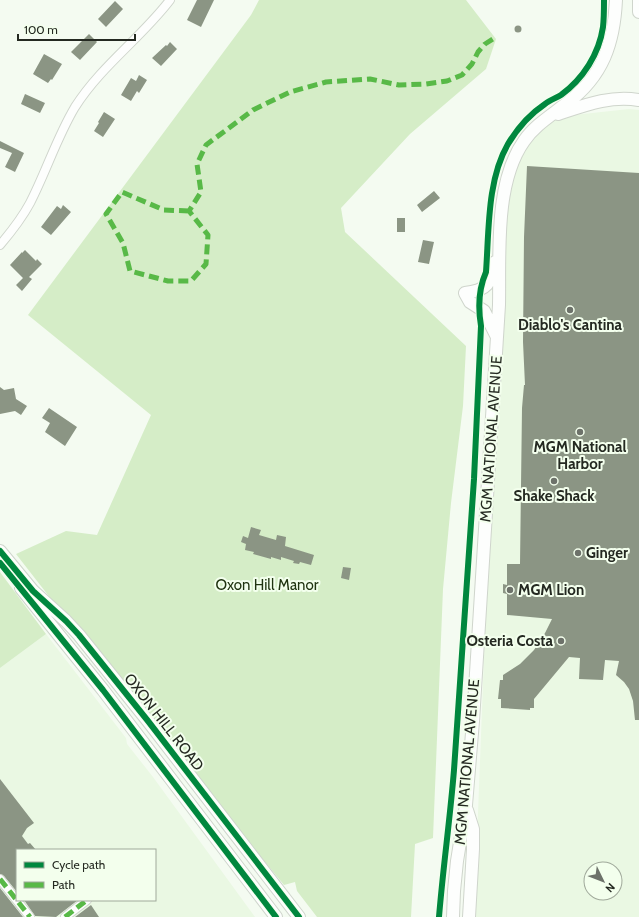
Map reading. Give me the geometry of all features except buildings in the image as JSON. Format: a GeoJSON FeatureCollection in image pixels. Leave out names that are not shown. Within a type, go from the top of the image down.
{"type":"FeatureCollection","features":[{"type":"Feature","properties":{"kind":"main road","name":"MGM NATIONAL AVENUE"},"geometry":{"type":"LineString","coordinates":[[453,917],[454,890],[466,804],[474,708],[500,305],[500,243],[503,198],[508,176],[515,157],[524,141],[546,118],[580,93],[598,72],[609,48],[613,32],[616,0]]}},
{"type":"Feature","properties":{"kind":"main road"},"geometry":{"type":"LineString","coordinates":[[639,0],[639,12]]}},
{"type":"Feature","properties":{"kind":"main road"},"geometry":{"type":"LineString","coordinates":[[546,118],[593,102],[630,98],[639,100]]}},
{"type":"Feature","properties":{"kind":"main road"},"geometry":{"type":"LineString","coordinates":[[497,338],[484,311],[470,302],[464,293],[477,290],[484,287],[488,283],[491,278],[500,243]]}},
{"type":"Feature","properties":{"kind":"main road","name":"OXON HILL ROAD"},"geometry":{"type":"LineString","coordinates":[[0,551],[33,591],[79,635],[148,721],[299,917]]}},
{"type":"Feature","properties":{"kind":"main road","name":"OXON HILL ROAD"},"geometry":{"type":"LineString","coordinates":[[0,562],[103,690],[274,915]]}},
{"type":"Feature","properties":{"kind":"main road"},"geometry":{"type":"LineString","coordinates":[[466,804],[473,828],[473,865],[469,917]]}},
{"type":"Feature","properties":{"kind":"street"},"geometry":{"type":"LineString","coordinates":[[0,245],[17,224],[30,203],[68,120],[82,97],[108,65],[144,30],[170,0]]}},
{"type":"Feature","properties":{"kind":"street"},"geometry":{"type":"LineString","coordinates":[[0,879],[16,899]]}},
{"type":"Feature","properties":{"kind":"street"},"geometry":{"type":"LineString","coordinates":[[17,901],[30,917]]}},
{"type":"Feature","properties":{"kind":"street"},"geometry":{"type":"LineString","coordinates":[[65,917],[86,901]]}},
{"type":"Feature","properties":{"kind":"shaded area"},"geometry":{"type":"Polygon","coordinates":[[[629,109],[639,110],[639,917],[474,917],[500,243],[508,175],[546,118],[629,109]]]}},
{"type":"Feature","properties":{"kind":"shaded area"},"geometry":{"type":"Polygon","coordinates":[[[46,634],[126,738],[127,744],[153,777],[255,917],[0,917],[0,668],[46,634]]]}},
{"type":"Feature","properties":{"kind":"green space","name":"Oxon Hill Manor"},"geometry":{"type":"Polygon","coordinates":[[[259,0],[466,0],[496,39],[486,69],[410,134],[341,208],[345,232],[466,346],[463,406],[451,503],[443,589],[433,838],[415,844],[411,917],[317,917],[297,891],[295,882],[284,885],[101,663],[16,554],[66,531],[97,535],[151,415],[28,315],[251,15],[259,0]]]}},
{"type":"Feature","properties":{"kind":"green space"},"geometry":{"type":"Polygon","coordinates":[[[0,572],[46,634],[0,668],[0,572]]]}},
{"type":"Feature","properties":{"kind":"marked path"},"geometry":{"type":"LineString","coordinates":[[189,211],[164,210],[122,192],[106,214],[123,243],[130,271],[168,281],[191,281],[206,264],[208,235],[189,211],[201,192],[197,164],[206,145],[253,110],[290,92],[326,82],[370,79],[399,85],[426,84],[447,81],[462,75],[472,64],[478,52],[485,44],[493,39]]}},
{"type":"Feature","properties":{"kind":"marked path"},"geometry":{"type":"LineString","coordinates":[[0,879],[16,899]]}},
{"type":"Feature","properties":{"kind":"marked path"},"geometry":{"type":"LineString","coordinates":[[17,901],[30,917]]}},
{"type":"Feature","properties":{"kind":"marked path"},"geometry":{"type":"LineString","coordinates":[[65,917],[86,901]]}},
{"type":"Feature","properties":{"kind":"cycle path"},"geometry":{"type":"LineString","coordinates":[[439,917],[454,770],[474,479],[481,326],[480,298],[486,272],[490,206],[496,173],[501,158],[515,133],[534,112],[569,89],[583,74],[594,56],[601,37],[604,0]]}},
{"type":"Feature","properties":{"kind":"cycle path"},"geometry":{"type":"LineString","coordinates":[[0,551],[33,591],[79,635],[148,721],[299,917]]}},
{"type":"Feature","properties":{"kind":"cycle path"},"geometry":{"type":"LineString","coordinates":[[0,563],[103,690],[276,917]]}},
{"type":"Feature","properties":{"kind":"place","name":"Diablo's Cantina"},"geometry":{"type":"Point","coordinates":[570,310]}},
{"type":"Feature","properties":{"kind":"place","name":"MGM National Harbor"},"geometry":{"type":"Point","coordinates":[580,432]}},
{"type":"Feature","properties":{"kind":"place","name":"Shake Shack"},"geometry":{"type":"Point","coordinates":[554,481]}},
{"type":"Feature","properties":{"kind":"place","name":"Ginger"},"geometry":{"type":"Point","coordinates":[578,553]}},
{"type":"Feature","properties":{"kind":"place","name":"MGM Lion"},"geometry":{"type":"Point","coordinates":[510,590]}},
{"type":"Feature","properties":{"kind":"place","name":"Osteria Costa"},"geometry":{"type":"Point","coordinates":[561,641]}}]}
